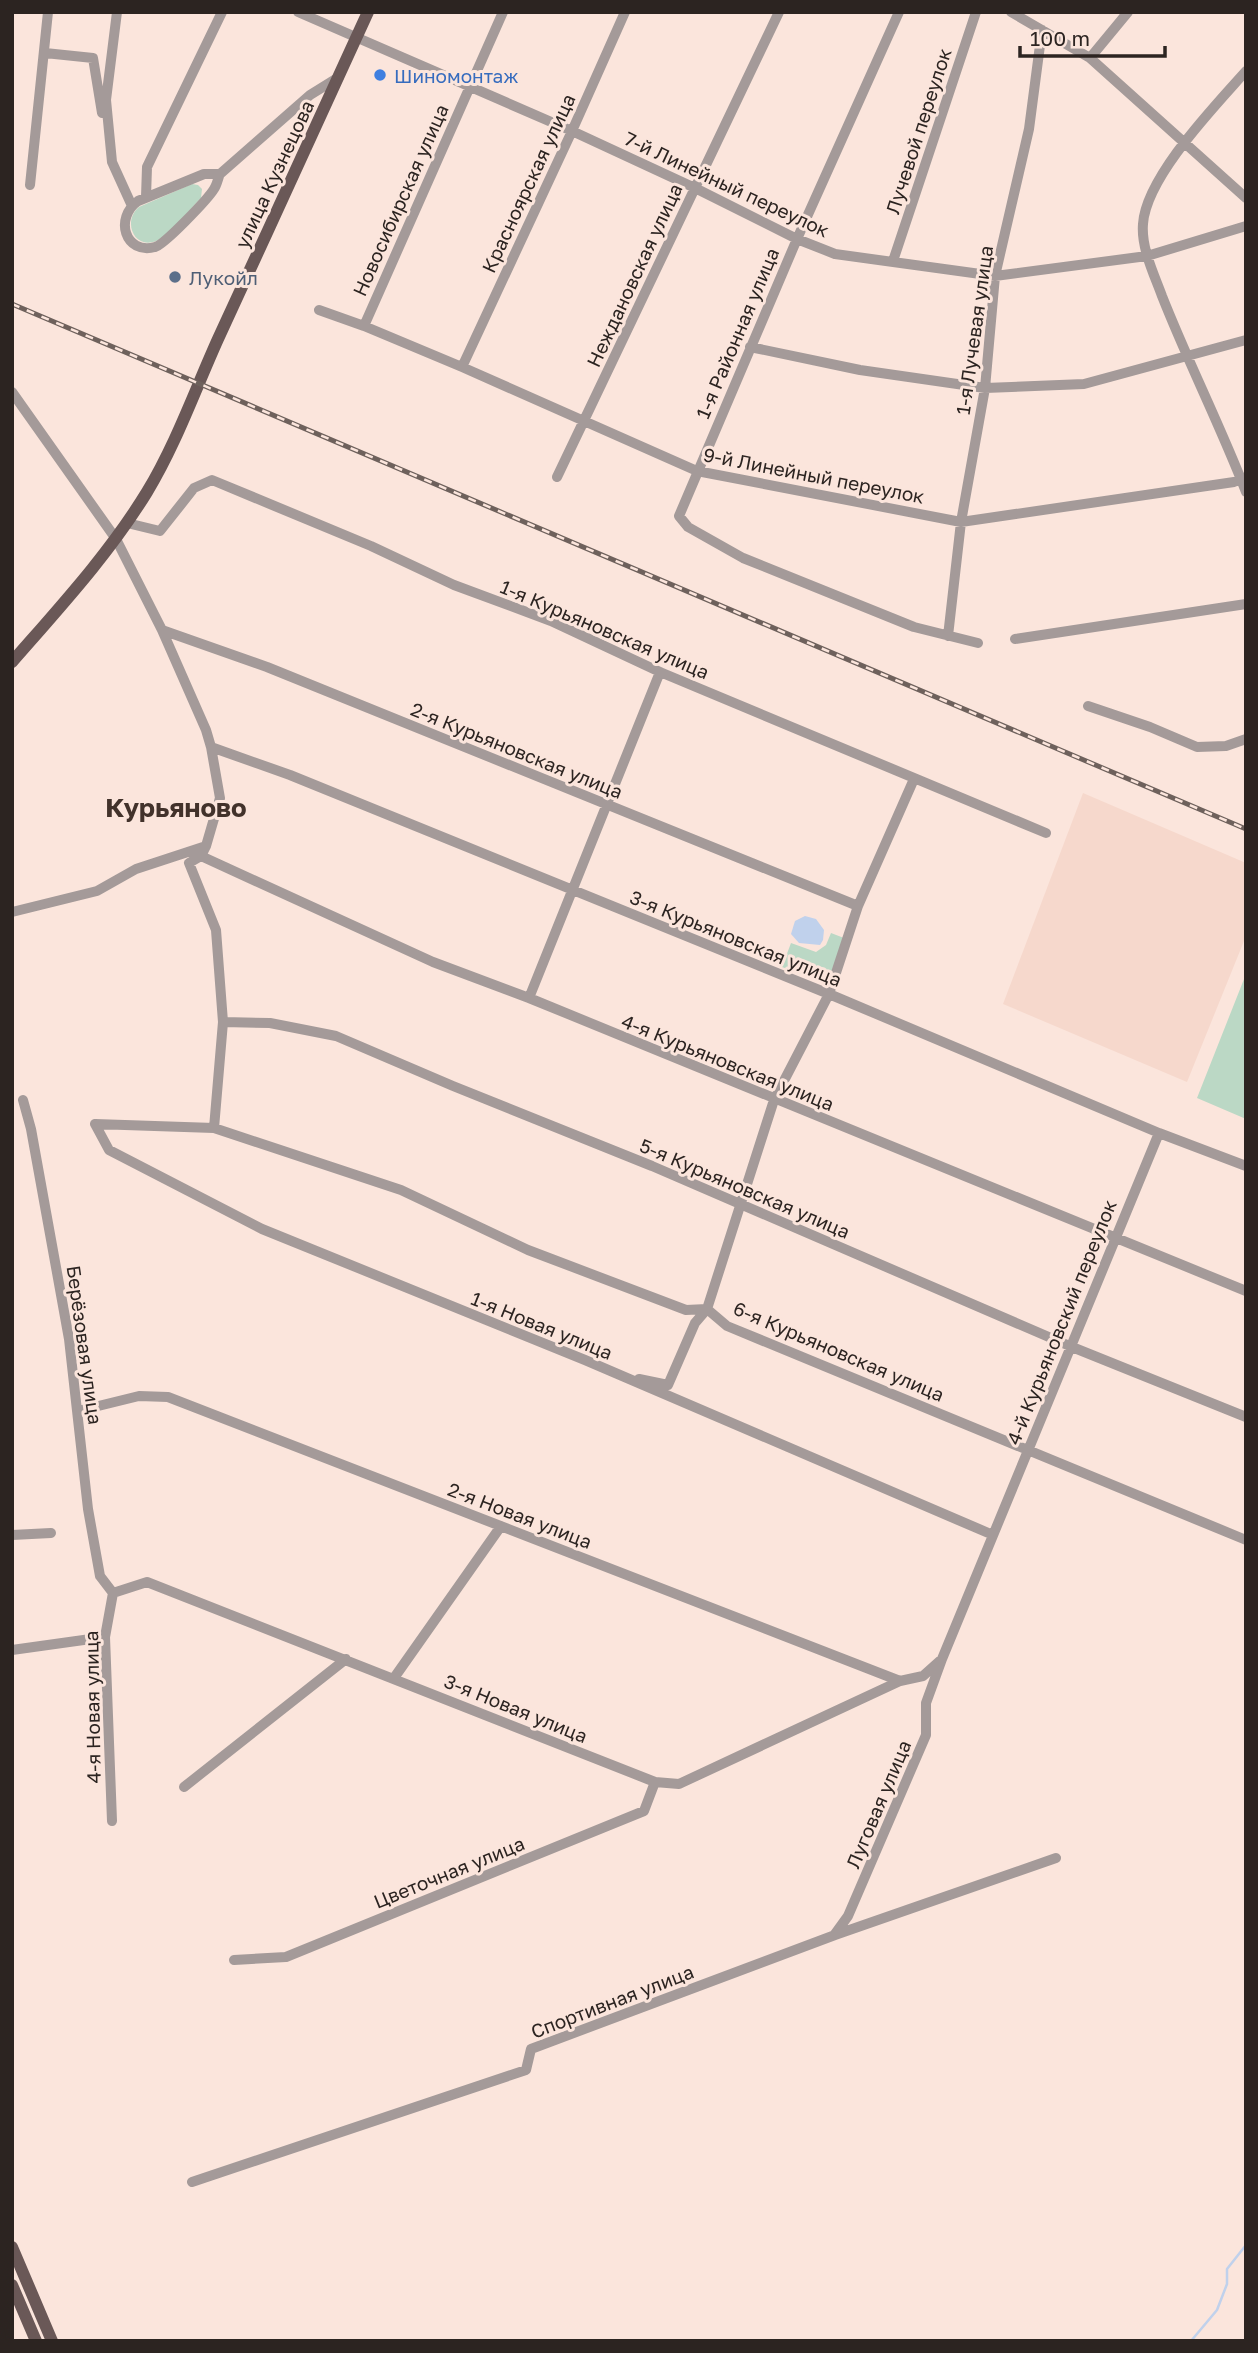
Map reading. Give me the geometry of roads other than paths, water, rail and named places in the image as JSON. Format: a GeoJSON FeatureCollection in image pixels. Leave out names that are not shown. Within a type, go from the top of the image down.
{"type":"FeatureCollection","features":[{"type":"Feature","properties":{"kind":"main road","name":"улица Кузнецова"},"geometry":{"type":"LineString","coordinates":[[12,662],[86,579],[148,490],[180,429],[368,12]]}},
{"type":"Feature","properties":{"kind":"main road"},"geometry":{"type":"LineString","coordinates":[[12,2247],[52,2341]]}},
{"type":"Feature","properties":{"kind":"main road"},"geometry":{"type":"LineString","coordinates":[[12,2286],[36,2341]]}},
{"type":"Feature","properties":{"kind":"street"},"geometry":{"type":"LineString","coordinates":[[30,186],[48,12]]}},
{"type":"Feature","properties":{"kind":"street"},"geometry":{"type":"LineString","coordinates":[[112,162],[106,100],[117,12]]}},
{"type":"Feature","properties":{"kind":"street"},"geometry":{"type":"LineString","coordinates":[[146,197],[147,167],[222,12]]}},
{"type":"Feature","properties":{"kind":"street","name":"7-й Линейный переулок"},"geometry":{"type":"LineString","coordinates":[[298,12],[572,131],[797,239],[835,254],[995,276],[1147,256],[1246,226]]}},
{"type":"Feature","properties":{"kind":"street","name":"Новосибирская улица"},"geometry":{"type":"LineString","coordinates":[[364,326],[503,12]]}},
{"type":"Feature","properties":{"kind":"street","name":"Красноярская улица"},"geometry":{"type":"LineString","coordinates":[[461,367],[625,12]]}},
{"type":"Feature","properties":{"kind":"street","name":"Неждановская улица"},"geometry":{"type":"LineString","coordinates":[[557,477],[779,12]]}},
{"type":"Feature","properties":{"kind":"street","name":"1-я Районная улица"},"geometry":{"type":"LineString","coordinates":[[899,12],[797,239],[679,516],[688,527],[743,558],[914,627],[948,636]]}},
{"type":"Feature","properties":{"kind":"street","name":"Лучевой переулок"},"geometry":{"type":"LineString","coordinates":[[893,261],[976,12]]}},
{"type":"Feature","properties":{"kind":"street"},"geometry":{"type":"LineString","coordinates":[[1012,12],[1090,58],[1246,198]]}},
{"type":"Feature","properties":{"kind":"street"},"geometry":{"type":"LineString","coordinates":[[1090,58],[1128,12]]}},
{"type":"Feature","properties":{"kind":"street","name":"1-я Лучевая улица"},"geometry":{"type":"LineString","coordinates":[[948,636],[961,522],[985,388],[995,276],[1029,129],[1042,30]]}},
{"type":"Feature","properties":{"kind":"street"},"geometry":{"type":"LineString","coordinates":[[45,53],[93,58],[96,88],[112,162],[132,206]]}},
{"type":"Feature","properties":{"kind":"street"},"geometry":{"type":"LineString","coordinates":[[1246,71],[1183,143],[1152,195],[1143,224],[1147,256],[1186,356],[1243,478],[1246,492]]}},
{"type":"Feature","properties":{"kind":"street"},"geometry":{"type":"LineString","coordinates":[[220,174],[204,174],[146,197],[132,206],[124,220],[127,235],[139,246],[155,247],[168,238],[214,189],[220,174],[310,95],[339,77]]}},
{"type":"Feature","properties":{"kind":"street","name":"9-й Линейный переулок"},"geometry":{"type":"LineString","coordinates":[[319,310],[461,367],[697,471],[961,522],[1234,482],[1243,478]]}},
{"type":"Feature","properties":{"kind":"street"},"geometry":{"type":"LineString","coordinates":[[750,347],[860,370],[985,388],[1084,384],[1246,340]]}},
{"type":"Feature","properties":{"kind":"street"},"geometry":{"type":"LineString","coordinates":[[12,392],[116,539],[162,630],[211,747],[220,798],[204,851],[189,863],[216,930],[223,1022],[214,1128]]}},
{"type":"Feature","properties":{"kind":"street","name":"1-я Курьяновская улица"},"geometry":{"type":"LineString","coordinates":[[127,523],[160,531],[194,488],[212,480],[371,546],[454,585],[551,621],[660,673],[1046,833]]}},
{"type":"Feature","properties":{"kind":"street"},"geometry":{"type":"LineString","coordinates":[[1015,639],[1246,604]]}},
{"type":"Feature","properties":{"kind":"street","name":"2-я Курьяновская улица"},"geometry":{"type":"LineString","coordinates":[[162,630],[268,667],[858,906]]}},
{"type":"Feature","properties":{"kind":"street"},"geometry":{"type":"LineString","coordinates":[[948,636],[978,643]]}},
{"type":"Feature","properties":{"kind":"street"},"geometry":{"type":"LineString","coordinates":[[528,998],[660,673]]}},
{"type":"Feature","properties":{"kind":"street"},"geometry":{"type":"LineString","coordinates":[[1088,706],[1150,727],[1197,747],[1226,746],[1246,739]]}},
{"type":"Feature","properties":{"kind":"street","name":"3-я Курьяновская улица"},"geometry":{"type":"LineString","coordinates":[[211,747],[290,775],[829,994],[1159,1133],[1246,1166]]}},
{"type":"Feature","properties":{"kind":"street"},"geometry":{"type":"LineString","coordinates":[[620,1376],[668,1385],[695,1323],[707,1309],[774,1100],[829,994],[858,906],[914,779]]}},
{"type":"Feature","properties":{"kind":"street"},"geometry":{"type":"LineString","coordinates":[[12,912],[97,891],[136,869],[204,851]]}},
{"type":"Feature","properties":{"kind":"street","name":"4-я Курьяновская улица"},"geometry":{"type":"LineString","coordinates":[[204,851],[433,962],[528,998],[1246,1291]]}},
{"type":"Feature","properties":{"kind":"street","name":"5-я Курьяновская улица"},"geometry":{"type":"LineString","coordinates":[[223,1022],[270,1023],[336,1036],[1246,1418]]}},
{"type":"Feature","properties":{"kind":"street","name":"Берёзовая улица"},"geometry":{"type":"LineString","coordinates":[[23,1100],[31,1129],[69,1339],[88,1508],[100,1576],[113,1593]]}},
{"type":"Feature","properties":{"kind":"street","name":"6-я Курьяновская улица"},"geometry":{"type":"LineString","coordinates":[[95,1124],[214,1128],[401,1191],[528,1250],[686,1310],[707,1309],[727,1326],[1246,1540]]}},
{"type":"Feature","properties":{"kind":"street","name":"1-я Новая улица"},"geometry":{"type":"LineString","coordinates":[[95,1124],[109,1150],[250,1223],[995,1530]]}},
{"type":"Feature","properties":{"kind":"street","name":"4-й Курьяновский переулок"},"geometry":{"type":"LineString","coordinates":[[995,1530],[1159,1133]]}},
{"type":"Feature","properties":{"kind":"street","name":"2-я Новая улица"},"geometry":{"type":"LineString","coordinates":[[78,1411],[139,1396],[168,1397],[900,1681]]}},
{"type":"Feature","properties":{"kind":"street"},"geometry":{"type":"LineString","coordinates":[[394,1678],[501,1526]]}},
{"type":"Feature","properties":{"kind":"street","name":"Луговая улица"},"geometry":{"type":"LineString","coordinates":[[835,1935],[849,1916],[926,1735],[926,1703],[995,1530]]}},
{"type":"Feature","properties":{"kind":"street"},"geometry":{"type":"LineString","coordinates":[[12,1535],[51,1533]]}},
{"type":"Feature","properties":{"kind":"street","name":"3-я Новая улица"},"geometry":{"type":"LineString","coordinates":[[113,1593],[147,1582],[655,1782],[679,1784],[900,1681]]}},
{"type":"Feature","properties":{"kind":"street","name":"4-я Новая улица"},"geometry":{"type":"LineString","coordinates":[[112,1821],[105,1637],[113,1593]]}},
{"type":"Feature","properties":{"kind":"street"},"geometry":{"type":"LineString","coordinates":[[12,1650],[105,1637]]}},
{"type":"Feature","properties":{"kind":"street"},"geometry":{"type":"LineString","coordinates":[[184,1787],[346,1659]]}},
{"type":"Feature","properties":{"kind":"street"},"geometry":{"type":"LineString","coordinates":[[900,1681],[923,1676],[942,1659]]}},
{"type":"Feature","properties":{"kind":"street","name":"Цветочная улица"},"geometry":{"type":"LineString","coordinates":[[234,1960],[286,1956],[644,1811],[655,1782]]}},
{"type":"Feature","properties":{"kind":"street","name":"Спортивная улица"},"geometry":{"type":"LineString","coordinates":[[192,2182],[526,2070],[531,2049],[835,1935],[1056,1858]]}},
{"type":"Feature","properties":{"kind":"water"},"geometry":{"type":"Polygon","coordinates":[[[805,916],[816,919],[824,930],[820,945],[799,943],[791,934],[795,921],[805,916]]]}},
{"type":"Feature","properties":{"kind":"waterway"},"geometry":{"type":"LineString","coordinates":[[1191,2341],[1217,2310],[1227,2284],[1227,2269],[1246,2245]]}},
{"type":"Feature","properties":{"kind":"railway"},"geometry":{"type":"LineString","coordinates":[[12,304],[1246,829]]}},
{"type":"Feature","properties":{"kind":"place","name":"Шиномонтаж"},"geometry":{"type":"Point","coordinates":[380,75]}},
{"type":"Feature","properties":{"kind":"place","name":"Лукойл"},"geometry":{"type":"Point","coordinates":[175,277]}},
{"type":"Feature","properties":{"kind":"district","name":"Курьяново"},"geometry":{"type":"Point","coordinates":[176,807]}}]}
